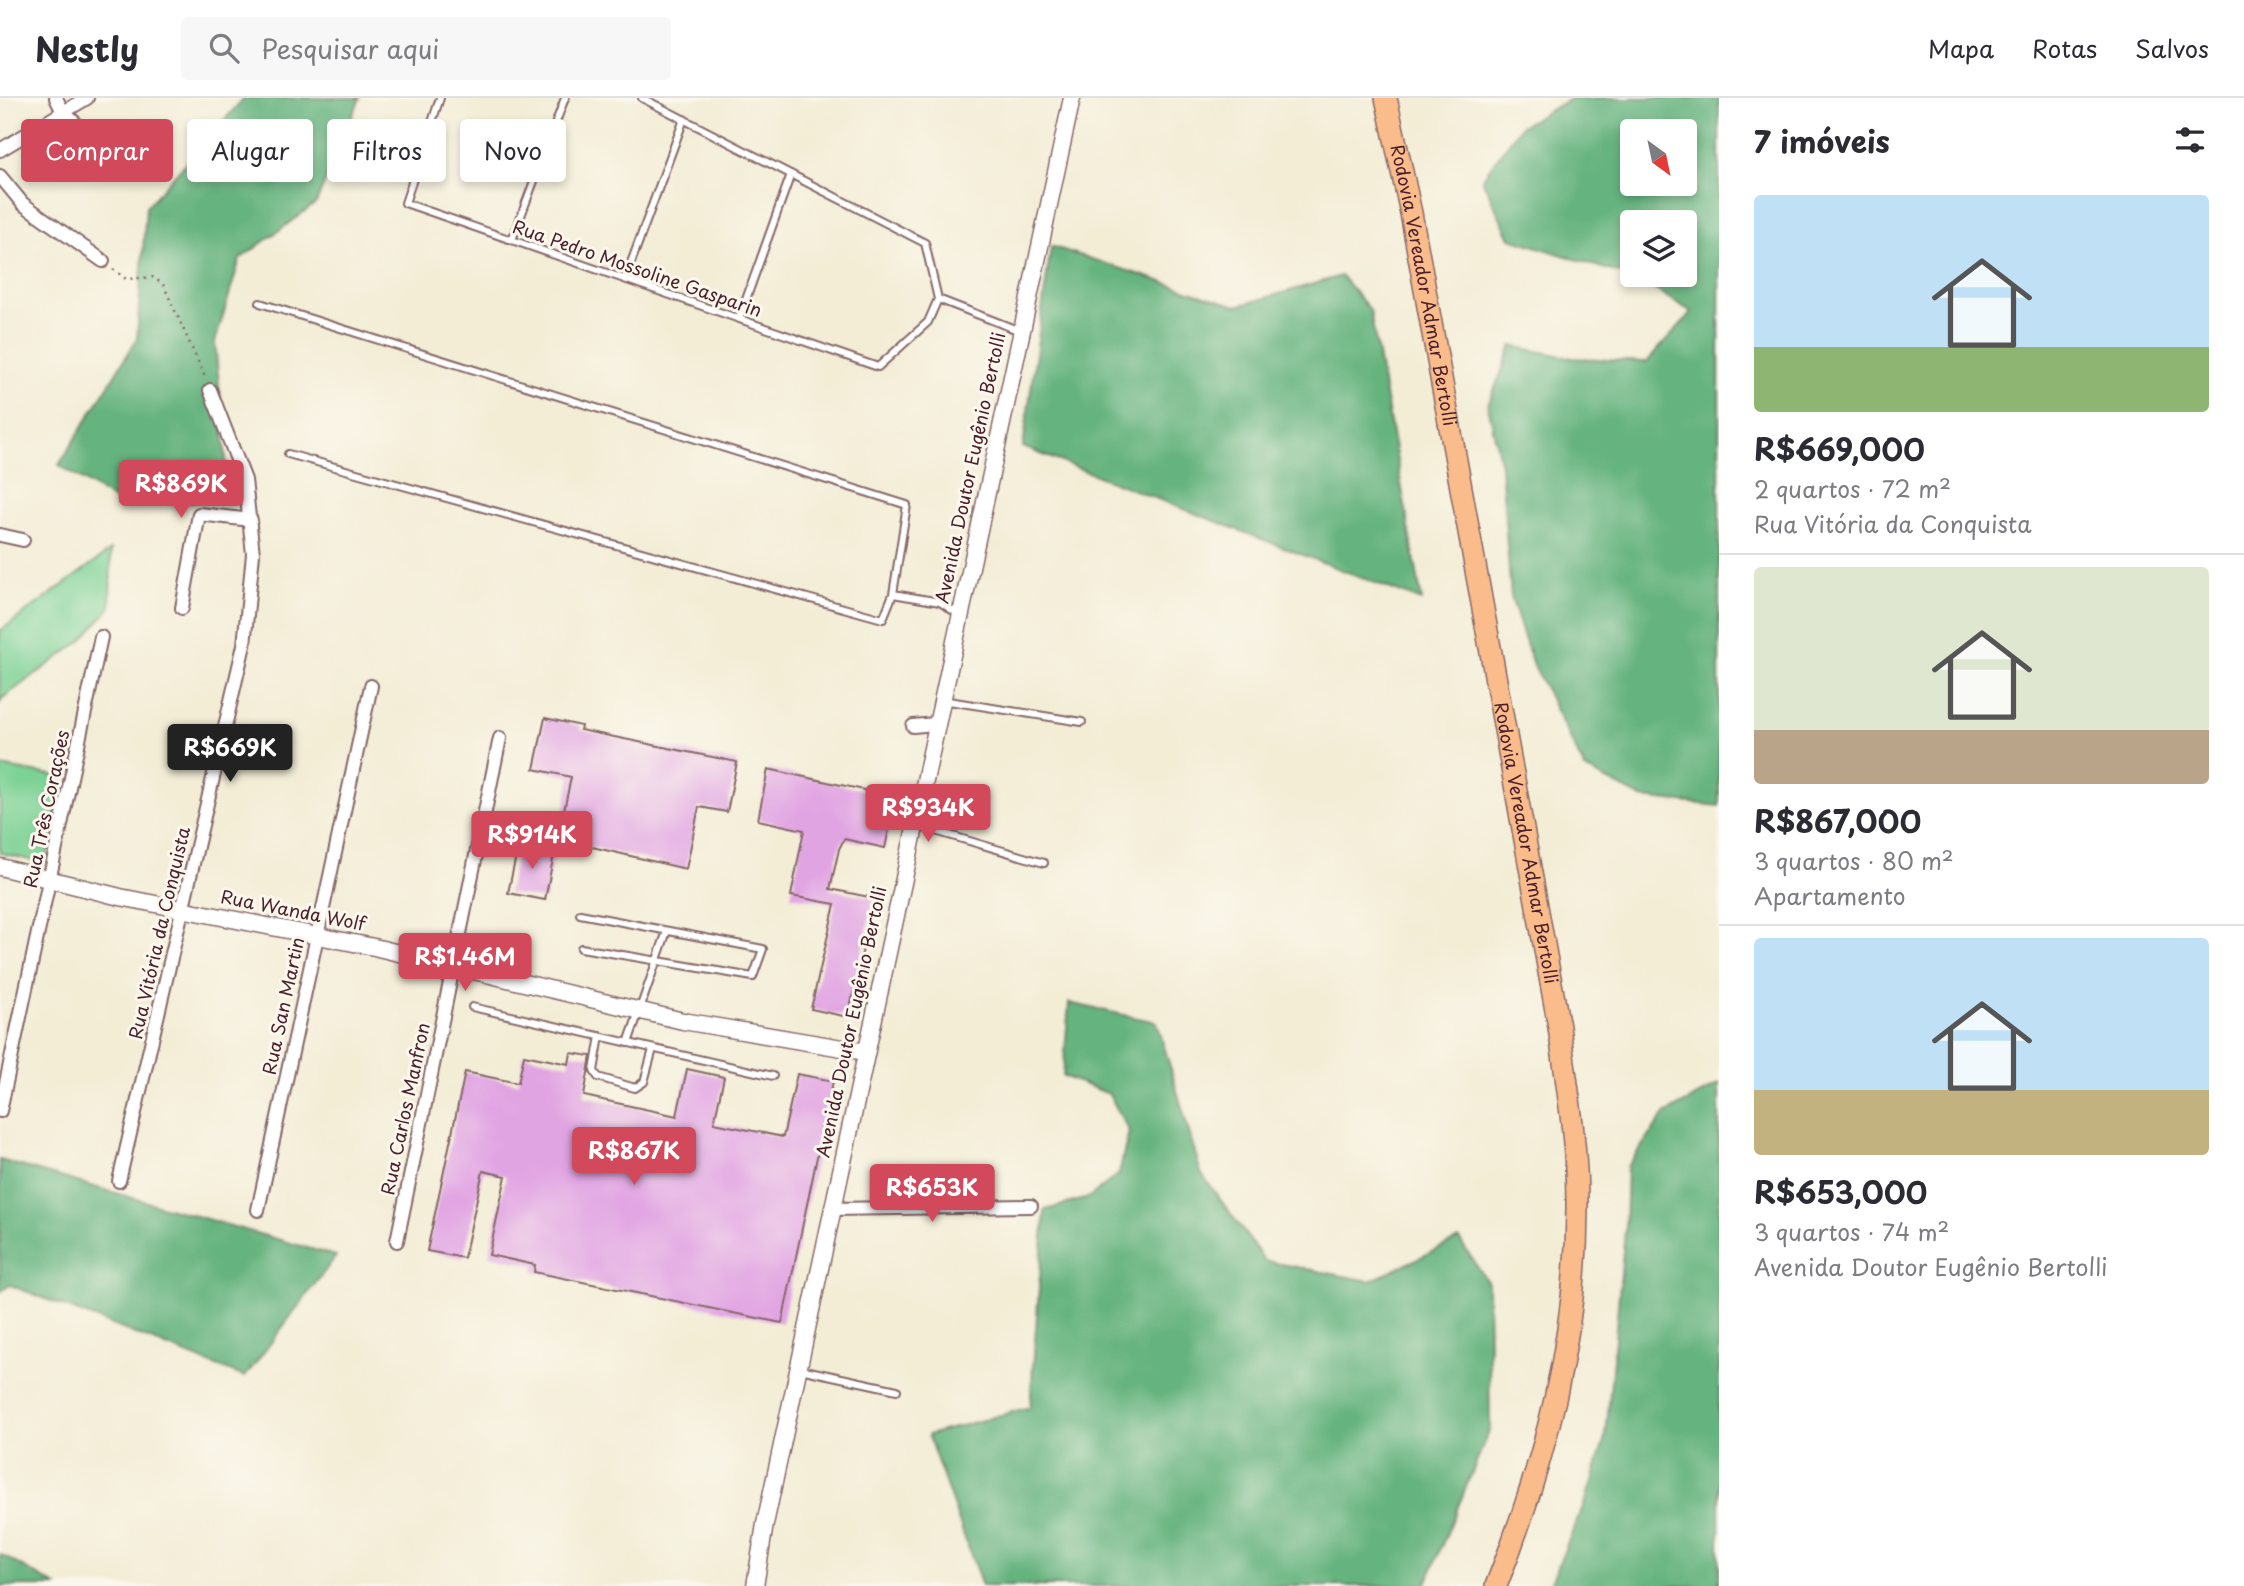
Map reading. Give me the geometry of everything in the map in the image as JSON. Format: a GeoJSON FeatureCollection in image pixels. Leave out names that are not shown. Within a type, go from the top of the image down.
{"type":"FeatureCollection","features":[{"type":"Feature","properties":{"kind":"highway","name":"Rodovia Vereador Admar Bertolli"},"geometry":{"type":"LineString","coordinates":[[1386,98],[1411,213],[1559,1027],[1571,1115],[1577,1201],[1574,1290],[1564,1369],[1548,1440],[1525,1512],[1496,1586]]}},
{"type":"Feature","properties":{"kind":"street"},"geometry":{"type":"LineString","coordinates":[[55,98],[63,112],[71,119]]}},
{"type":"Feature","properties":{"kind":"street"},"geometry":{"type":"LineString","coordinates":[[0,150],[88,98]]}},
{"type":"Feature","properties":{"kind":"street","name":"Avenida Doutor Eugênio Bertolli"},"geometry":{"type":"LineString","coordinates":[[755,1586],[765,1524],[958,614],[1072,98]]}},
{"type":"Feature","properties":{"kind":"street"},"geometry":{"type":"LineString","coordinates":[[0,176],[23,204],[103,261]]}},
{"type":"Feature","properties":{"kind":"street","name":"Rua Vitória da Conquista"},"geometry":{"type":"LineString","coordinates":[[119,1181],[185,909],[244,645],[253,554],[251,520],[245,480],[210,390]]}},
{"type":"Feature","properties":{"kind":"street"},"geometry":{"type":"LineString","coordinates":[[182,608],[200,514],[251,520]]}},
{"type":"Feature","properties":{"kind":"street"},"geometry":{"type":"LineString","coordinates":[[0,535],[23,540]]}},
{"type":"Feature","properties":{"kind":"street","name":"Rua Três Corações"},"geometry":{"type":"LineString","coordinates":[[0,1111],[101,637]]}},
{"type":"Feature","properties":{"kind":"street","name":"Rua San Martin"},"geometry":{"type":"LineString","coordinates":[[258,1210],[371,686]]}},
{"type":"Feature","properties":{"kind":"street"},"geometry":{"type":"LineString","coordinates":[[913,726],[935,724]]}},
{"type":"Feature","properties":{"kind":"street","name":"Rua Carlos Manfron"},"geometry":{"type":"LineString","coordinates":[[397,1241],[500,738]]}},
{"type":"Feature","properties":{"kind":"street","name":"Rua Wanda Wolf"},"geometry":{"type":"LineString","coordinates":[[0,867],[453,966],[639,1010],[866,1052]]}},
{"type":"Feature","properties":{"kind":"street"},"geometry":{"type":"LineString","coordinates":[[832,1209],[1031,1206]]}},
{"type":"Feature","properties":{"kind":"lane","name":"Rua Pedro Mossoline Gasparin"},"geometry":{"type":"LineString","coordinates":[[440,98],[405,203],[878,367],[928,321],[938,299]]}},
{"type":"Feature","properties":{"kind":"lane"},"geometry":{"type":"LineString","coordinates":[[512,240],[565,98]]}},
{"type":"Feature","properties":{"kind":"lane"},"geometry":{"type":"LineString","coordinates":[[642,98],[925,243],[938,299],[1020,331]]}},
{"type":"Feature","properties":{"kind":"lane"},"geometry":{"type":"LineString","coordinates":[[625,279],[684,119]]}},
{"type":"Feature","properties":{"kind":"lane"},"geometry":{"type":"LineString","coordinates":[[739,319],[791,174]]}},
{"type":"Feature","properties":{"kind":"lane"},"geometry":{"type":"LineString","coordinates":[[260,303],[907,505],[892,594],[883,619],[288,454]]}},
{"type":"Feature","properties":{"kind":"lane"},"geometry":{"type":"LineString","coordinates":[[892,594],[940,602],[958,614]]}},
{"type":"Feature","properties":{"kind":"lane"},"geometry":{"type":"LineString","coordinates":[[940,700],[1082,722]]}},
{"type":"Feature","properties":{"kind":"lane"},"geometry":{"type":"LineString","coordinates":[[914,825],[1044,863]]}},
{"type":"Feature","properties":{"kind":"lane"},"geometry":{"type":"LineString","coordinates":[[580,914],[763,949],[753,976],[657,963],[581,948]]}},
{"type":"Feature","properties":{"kind":"lane"},"geometry":{"type":"LineString","coordinates":[[628,1043],[667,931]]}},
{"type":"Feature","properties":{"kind":"lane"},"geometry":{"type":"LineString","coordinates":[[471,1007],[773,1076]]}},
{"type":"Feature","properties":{"kind":"lane"},"geometry":{"type":"LineString","coordinates":[[600,1036],[594,1071],[598,1077],[635,1088],[644,1082],[653,1049]]}},
{"type":"Feature","properties":{"kind":"lane"},"geometry":{"type":"LineString","coordinates":[[799,1368],[897,1391]]}},
{"type":"Feature","properties":{"kind":"path"},"geometry":{"type":"LineString","coordinates":[[103,261],[126,279],[152,277],[163,284],[210,390]]}},
{"type":"Feature","properties":{"kind":"green space"},"geometry":{"type":"Polygon","coordinates":[[[244,98],[360,98],[351,119],[327,119],[327,177],[316,203],[240,259],[215,342],[230,502],[116,501],[59,465],[137,339],[146,207],[168,182],[173,182],[173,177],[187,161],[187,182],[313,182],[313,119],[225,119],[244,98]]]}},
{"type":"Feature","properties":{"kind":"green space"},"geometry":{"type":"Polygon","coordinates":[[[1572,98],[1719,98],[1719,806],[1642,798],[1585,769],[1532,662],[1511,597],[1501,466],[1488,405],[1512,346],[1573,358],[1647,362],[1692,312],[1650,287],[1697,287],[1697,210],[1620,210],[1620,274],[1510,238],[1482,179],[1521,126],[1572,98]]]}},
{"type":"Feature","properties":{"kind":"green space"},"geometry":{"type":"Polygon","coordinates":[[[1051,246],[1237,306],[1341,276],[1370,310],[1422,601],[1023,447],[1051,246]]]}},
{"type":"Feature","properties":{"kind":"green space"},"geometry":{"type":"Polygon","coordinates":[[[111,550],[110,608],[81,641],[4,697],[0,703],[0,631],[111,550]]]}},
{"type":"Feature","properties":{"kind":"green space"},"geometry":{"type":"Polygon","coordinates":[[[0,766],[63,777],[46,864],[0,853],[0,766]]]}},
{"type":"Feature","properties":{"kind":"green space"},"geometry":{"type":"Polygon","coordinates":[[[1069,1003],[1157,1022],[1201,1173],[1265,1261],[1370,1281],[1459,1239],[1488,1283],[1490,1429],[1425,1586],[982,1586],[928,1435],[1030,1407],[1045,1210],[1088,1198],[1119,1174],[1129,1131],[1109,1094],[1063,1076],[1069,1003]]]}},
{"type":"Feature","properties":{"kind":"green space"},"geometry":{"type":"Polygon","coordinates":[[[1719,1084],[1719,1586],[1549,1586],[1586,1500],[1606,1435],[1625,1230],[1627,1167],[1665,1114],[1719,1084]]]}},
{"type":"Feature","properties":{"kind":"green space"},"geometry":{"type":"Polygon","coordinates":[[[0,1160],[336,1256],[245,1377],[10,1285],[0,1292],[0,1160]]]}},
{"type":"Feature","properties":{"kind":"green space"},"geometry":{"type":"Polygon","coordinates":[[[0,1554],[56,1586],[0,1586],[0,1554]]]}},
{"type":"Feature","properties":{"kind":"building"},"geometry":{"type":"Polygon","coordinates":[[[545,718],[581,726],[580,730],[737,762],[727,812],[699,807],[686,869],[558,839],[571,777],[534,769],[545,718]]]}},
{"type":"Feature","properties":{"kind":"building"},"geometry":{"type":"Polygon","coordinates":[[[768,769],[896,797],[885,848],[844,839],[839,849],[830,889],[874,898],[848,1017],[811,1009],[835,904],[791,896],[804,830],[758,820],[768,769]]]}},
{"type":"Feature","properties":{"kind":"building"},"geometry":{"type":"Polygon","coordinates":[[[519,842],[555,849],[545,900],[508,893],[519,842]]]}},
{"type":"Feature","properties":{"kind":"building"},"geometry":{"type":"Polygon","coordinates":[[[571,1053],[591,1056],[584,1096],[677,1116],[687,1069],[724,1077],[714,1123],[783,1137],[797,1074],[833,1081],[782,1323],[534,1272],[535,1265],[489,1255],[506,1176],[483,1171],[464,1258],[427,1251],[465,1072],[518,1083],[524,1055],[569,1064],[571,1053]]]}}]}
